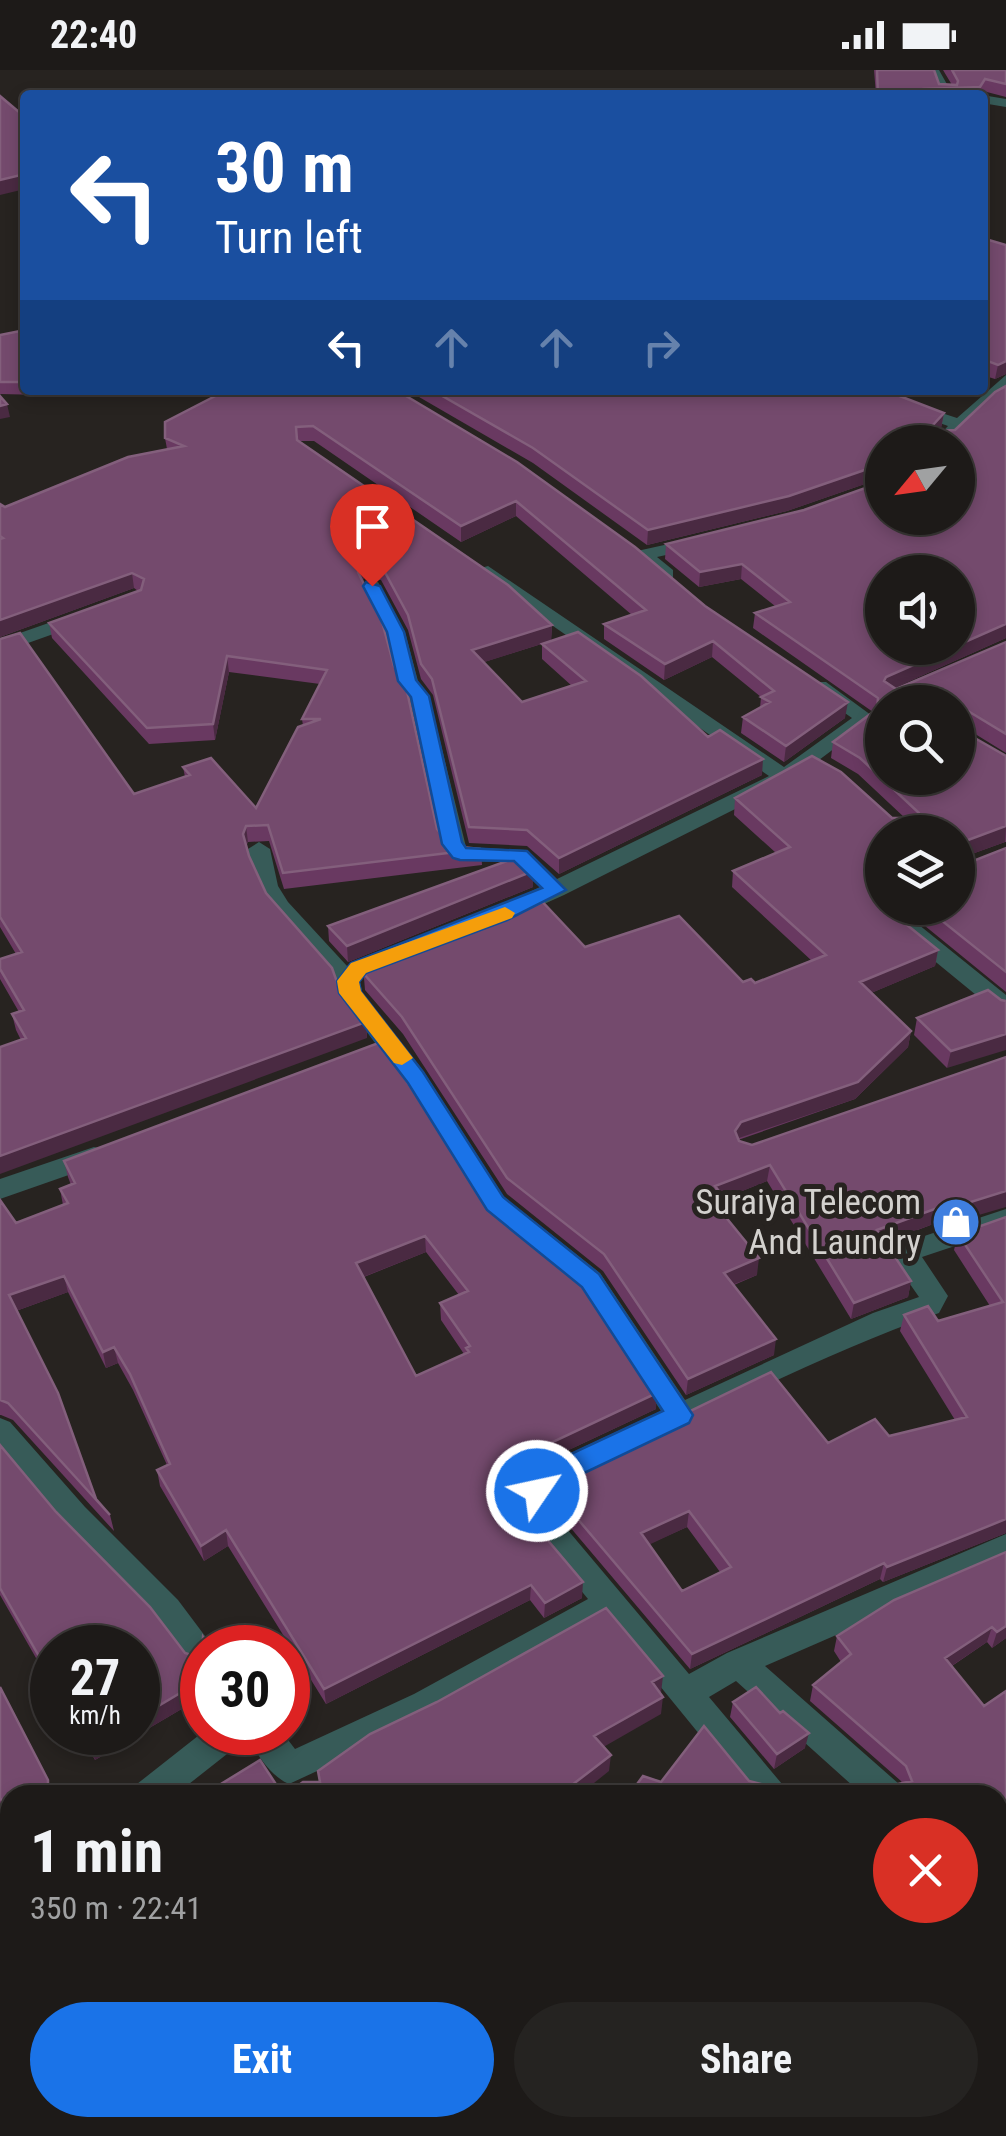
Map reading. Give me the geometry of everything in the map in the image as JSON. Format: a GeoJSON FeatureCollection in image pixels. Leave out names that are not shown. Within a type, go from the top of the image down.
{"type":"FeatureCollection","features":[{"type":"Feature","properties":{"kind":"street"},"geometry":{"type":"LineString","coordinates":[[936,73],[944,90]]}},
{"type":"Feature","properties":{"kind":"street"},"geometry":{"type":"LineString","coordinates":[[963,425],[1006,380]]}},
{"type":"Feature","properties":{"kind":"street"},"geometry":{"type":"LineString","coordinates":[[870,395],[959,425]]}},
{"type":"Feature","properties":{"kind":"street"},"geometry":{"type":"LineString","coordinates":[[685,591],[635,550],[714,538]]}},
{"type":"Feature","properties":{"kind":"street"},"geometry":{"type":"LineString","coordinates":[[470,560],[784,776]]}},
{"type":"Feature","properties":{"kind":"street"},"geometry":{"type":"LineString","coordinates":[[372,586],[395,632],[408,681],[420,696],[452,844],[460,854],[520,855],[556,890]]}},
{"type":"Feature","properties":{"kind":"street"},"geometry":{"type":"LineString","coordinates":[[0,648],[102,610]]}},
{"type":"Feature","properties":{"kind":"street"},"geometry":{"type":"LineString","coordinates":[[792,668],[865,707]]}},
{"type":"Feature","properties":{"kind":"street"},"geometry":{"type":"LineString","coordinates":[[482,922],[556,890],[784,776],[865,718]]}},
{"type":"Feature","properties":{"kind":"street"},"geometry":{"type":"LineString","coordinates":[[809,758],[835,774]]}},
{"type":"Feature","properties":{"kind":"street"},"geometry":{"type":"LineString","coordinates":[[259,849],[266,886],[279,906],[348,981],[350,993],[390,1042],[495,1204],[590,1280],[680,1415]]}},
{"type":"Feature","properties":{"kind":"street"},"geometry":{"type":"LineString","coordinates":[[905,925],[1006,1007]]}},
{"type":"Feature","properties":{"kind":"street"},"geometry":{"type":"LineString","coordinates":[[348,981],[358,968],[411,948]]}},
{"type":"Feature","properties":{"kind":"street"},"geometry":{"type":"LineString","coordinates":[[356,1054],[390,1042]]}},
{"type":"Feature","properties":{"kind":"street"},"geometry":{"type":"LineString","coordinates":[[0,1189],[120,1147]]}},
{"type":"Feature","properties":{"kind":"street"},"geometry":{"type":"LineString","coordinates":[[762,1785],[548,1528],[537,1491],[553,1475],[882,1321],[929,1305],[934,1296],[910,1264],[909,1251],[1006,1219]]}},
{"type":"Feature","properties":{"kind":"street"},"geometry":{"type":"LineString","coordinates":[[4,1442],[180,1627]]}},
{"type":"Feature","properties":{"kind":"street"},"geometry":{"type":"LineString","coordinates":[[686,1693],[738,1663],[1006,1547]]}},
{"type":"Feature","properties":{"kind":"street"},"geometry":{"type":"LineString","coordinates":[[278,1755],[296,1781],[610,1602]]}},
{"type":"Feature","properties":{"kind":"street"},"geometry":{"type":"LineString","coordinates":[[738,1663],[876,1785]]}},
{"type":"Feature","properties":{"kind":"street"},"geometry":{"type":"LineString","coordinates":[[162,1785],[200,1755]]}},
{"type":"Feature","properties":{"kind":"building"},"geometry":{"type":"Polygon","coordinates":[[[877,70],[934,70],[939,84],[957,85],[952,70],[1006,70],[1006,84],[985,79],[980,87],[878,90],[877,70]]]}},
{"type":"Feature","properties":{"kind":"building"},"geometry":{"type":"Polygon","coordinates":[[[0,96],[20,113],[20,175],[0,180],[0,96]]]}},
{"type":"Feature","properties":{"kind":"building"},"geometry":{"type":"Polygon","coordinates":[[[988,240],[1006,245],[1006,361],[998,365],[988,361],[988,240]]]}},
{"type":"Feature","properties":{"kind":"building"},"geometry":{"type":"Polygon","coordinates":[[[20,331],[20,382],[0,382],[0,335],[20,331]]]}},
{"type":"Feature","properties":{"kind":"building"},"geometry":{"type":"Polygon","coordinates":[[[1006,386],[1006,624],[975,638],[975,555],[865,555],[865,665],[913,665],[884,681],[890,685],[865,685],[865,689],[755,613],[790,602],[742,564],[700,572],[666,544],[804,510],[865,488],[865,535],[975,535],[975,425],[960,425],[1006,386]]]}},
{"type":"Feature","properties":{"kind":"building"},"geometry":{"type":"Polygon","coordinates":[[[217,395],[404,395],[517,462],[635,547],[705,606],[848,702],[786,746],[743,717],[770,702],[761,697],[774,691],[713,641],[665,664],[604,624],[646,610],[516,501],[461,526],[313,426],[296,427],[297,440],[508,585],[552,625],[472,650],[522,702],[586,681],[542,644],[578,632],[641,676],[708,737],[720,730],[763,759],[559,858],[527,830],[469,827],[432,679],[421,664],[408,615],[381,565],[363,563],[358,572],[381,618],[394,666],[405,682],[437,829],[451,846],[481,849],[283,873],[268,825],[246,826],[243,834],[249,856],[266,893],[332,968],[338,985],[366,1022],[0,1156],[0,1047],[26,1038],[12,1014],[24,1010],[0,969],[0,959],[22,952],[0,917],[0,639],[20,633],[134,794],[190,775],[183,767],[211,758],[256,808],[298,727],[321,719],[302,719],[327,670],[227,656],[213,724],[147,728],[49,623],[141,590],[144,579],[132,573],[0,620],[0,504],[5,507],[128,457],[184,446],[165,438],[165,422],[217,395]]]}},
{"type":"Feature","properties":{"kind":"building"},"geometry":{"type":"Polygon","coordinates":[[[441,395],[897,395],[944,413],[933,425],[865,425],[865,470],[789,496],[648,530],[533,448],[441,395]]]}},
{"type":"Feature","properties":{"kind":"building"},"geometry":{"type":"Polygon","coordinates":[[[1006,642],[1006,734],[975,715],[975,685],[905,685],[952,665],[975,665],[975,655],[1006,642]]]}},
{"type":"Feature","properties":{"kind":"building"},"geometry":{"type":"Polygon","coordinates":[[[865,718],[865,763],[833,742],[865,718]]]}},
{"type":"Feature","properties":{"kind":"building"},"geometry":{"type":"Polygon","coordinates":[[[975,738],[1006,756],[1006,826],[975,837],[975,815],[919,815],[900,795],[975,795],[975,738]]]}},
{"type":"Feature","properties":{"kind":"building"},"geometry":{"type":"Polygon","coordinates":[[[812,756],[841,772],[889,815],[865,815],[865,925],[907,925],[938,950],[860,982],[911,1031],[858,1082],[741,1122],[735,1131],[739,1141],[752,1145],[1006,1057],[1006,1191],[942,1211],[940,1207],[877,1230],[911,1281],[854,1303],[770,1165],[715,1186],[718,1190],[707,1194],[759,1258],[724,1273],[776,1339],[688,1379],[604,1254],[507,1178],[402,1017],[364,974],[363,966],[367,960],[536,895],[585,947],[679,916],[743,982],[751,979],[755,983],[826,955],[733,871],[790,847],[735,798],[812,756]]]}},
{"type":"Feature","properties":{"kind":"building"},"geometry":{"type":"Polygon","coordinates":[[[1006,848],[1006,972],[947,925],[975,925],[975,860],[1006,848]]]}},
{"type":"Feature","properties":{"kind":"building"},"geometry":{"type":"Polygon","coordinates":[[[518,857],[533,871],[347,946],[328,926],[518,857]]]}},
{"type":"Feature","properties":{"kind":"building"},"geometry":{"type":"Polygon","coordinates":[[[988,990],[1006,1001],[1006,1034],[951,1051],[917,1018],[988,990]]]}},
{"type":"Feature","properties":{"kind":"building"},"geometry":{"type":"Polygon","coordinates":[[[381,1042],[483,1197],[578,1273],[657,1393],[542,1447],[519,1473],[534,1524],[583,1582],[545,1603],[531,1585],[324,1689],[310,1666],[310,1625],[285,1625],[226,1530],[201,1546],[157,1470],[170,1464],[130,1374],[114,1347],[103,1352],[64,1276],[9,1295],[58,1393],[96,1499],[110,1515],[8,1403],[0,1400],[0,1200],[16,1223],[68,1203],[60,1189],[75,1183],[64,1161],[381,1042]],[[425,1236],[356,1263],[416,1376],[469,1352],[466,1348],[470,1346],[440,1303],[468,1291],[425,1236]]]}},
{"type":"Feature","properties":{"kind":"building"},"geometry":{"type":"Polygon","coordinates":[[[1006,1217],[1006,1519],[887,1567],[884,1563],[692,1654],[565,1504],[558,1479],[566,1471],[771,1372],[828,1443],[875,1419],[889,1436],[967,1417],[904,1315],[928,1306],[938,1321],[1003,1302],[958,1234],[1006,1217]],[[689,1511],[641,1533],[682,1591],[731,1567],[689,1511]]]}},
{"type":"Feature","properties":{"kind":"building"},"geometry":{"type":"Polygon","coordinates":[[[0,1445],[56,1512],[150,1607],[180,1646],[180,1693],[160,1705],[160,1625],[30,1625],[30,1640],[0,1588],[0,1445]]]}},
{"type":"Feature","properties":{"kind":"building"},"geometry":{"type":"Polygon","coordinates":[[[1006,1552],[1006,1626],[997,1632],[992,1627],[945,1658],[984,1706],[1006,1691],[1006,1785],[899,1785],[912,1781],[906,1766],[813,1685],[851,1654],[837,1636],[894,1600],[1006,1552]]]}},
{"type":"Feature","properties":{"kind":"building"},"geometry":{"type":"Polygon","coordinates":[[[606,1608],[663,1676],[652,1682],[663,1697],[594,1736],[611,1755],[572,1785],[299,1785],[320,1782],[318,1771],[370,1734],[437,1702],[606,1608]]]}},
{"type":"Feature","properties":{"kind":"building"},"geometry":{"type":"Polygon","coordinates":[[[0,1687],[30,1745],[30,1755],[35,1755],[48,1785],[0,1785],[0,1687]]]}},
{"type":"Feature","properties":{"kind":"building"},"geometry":{"type":"Polygon","coordinates":[[[756,1687],[780,1713],[783,1711],[809,1733],[777,1754],[733,1702],[756,1687]]]}},
{"type":"Feature","properties":{"kind":"building"},"geometry":{"type":"Polygon","coordinates":[[[704,1726],[749,1781],[765,1785],[636,1785],[643,1776],[661,1782],[704,1726]]]}},
{"type":"Feature","properties":{"kind":"building"},"geometry":{"type":"Polygon","coordinates":[[[260,1760],[276,1785],[219,1785],[260,1760]]]}},
{"type":"Feature","properties":{"kind":"slow traffic"},"geometry":{"type":"LineString","coordinates":[[402,1058],[350,993],[348,981],[358,968],[505,913]]}},
{"type":"Feature","properties":{"kind":"place","name":"Suraiya Telecom And Laundry"},"geometry":{"type":"Point","coordinates":[956,1222]}},
{"type":"Feature","properties":{"kind":"route"},"geometry":{"type":"LineString","coordinates":[[372,586],[395,632],[408,681],[420,696],[452,844],[460,854],[478,857],[504,852],[520,855],[556,890],[499,916],[358,968],[348,981],[350,993],[416,1078],[495,1204],[590,1280],[680,1415],[553,1475],[537,1491]]}}]}
